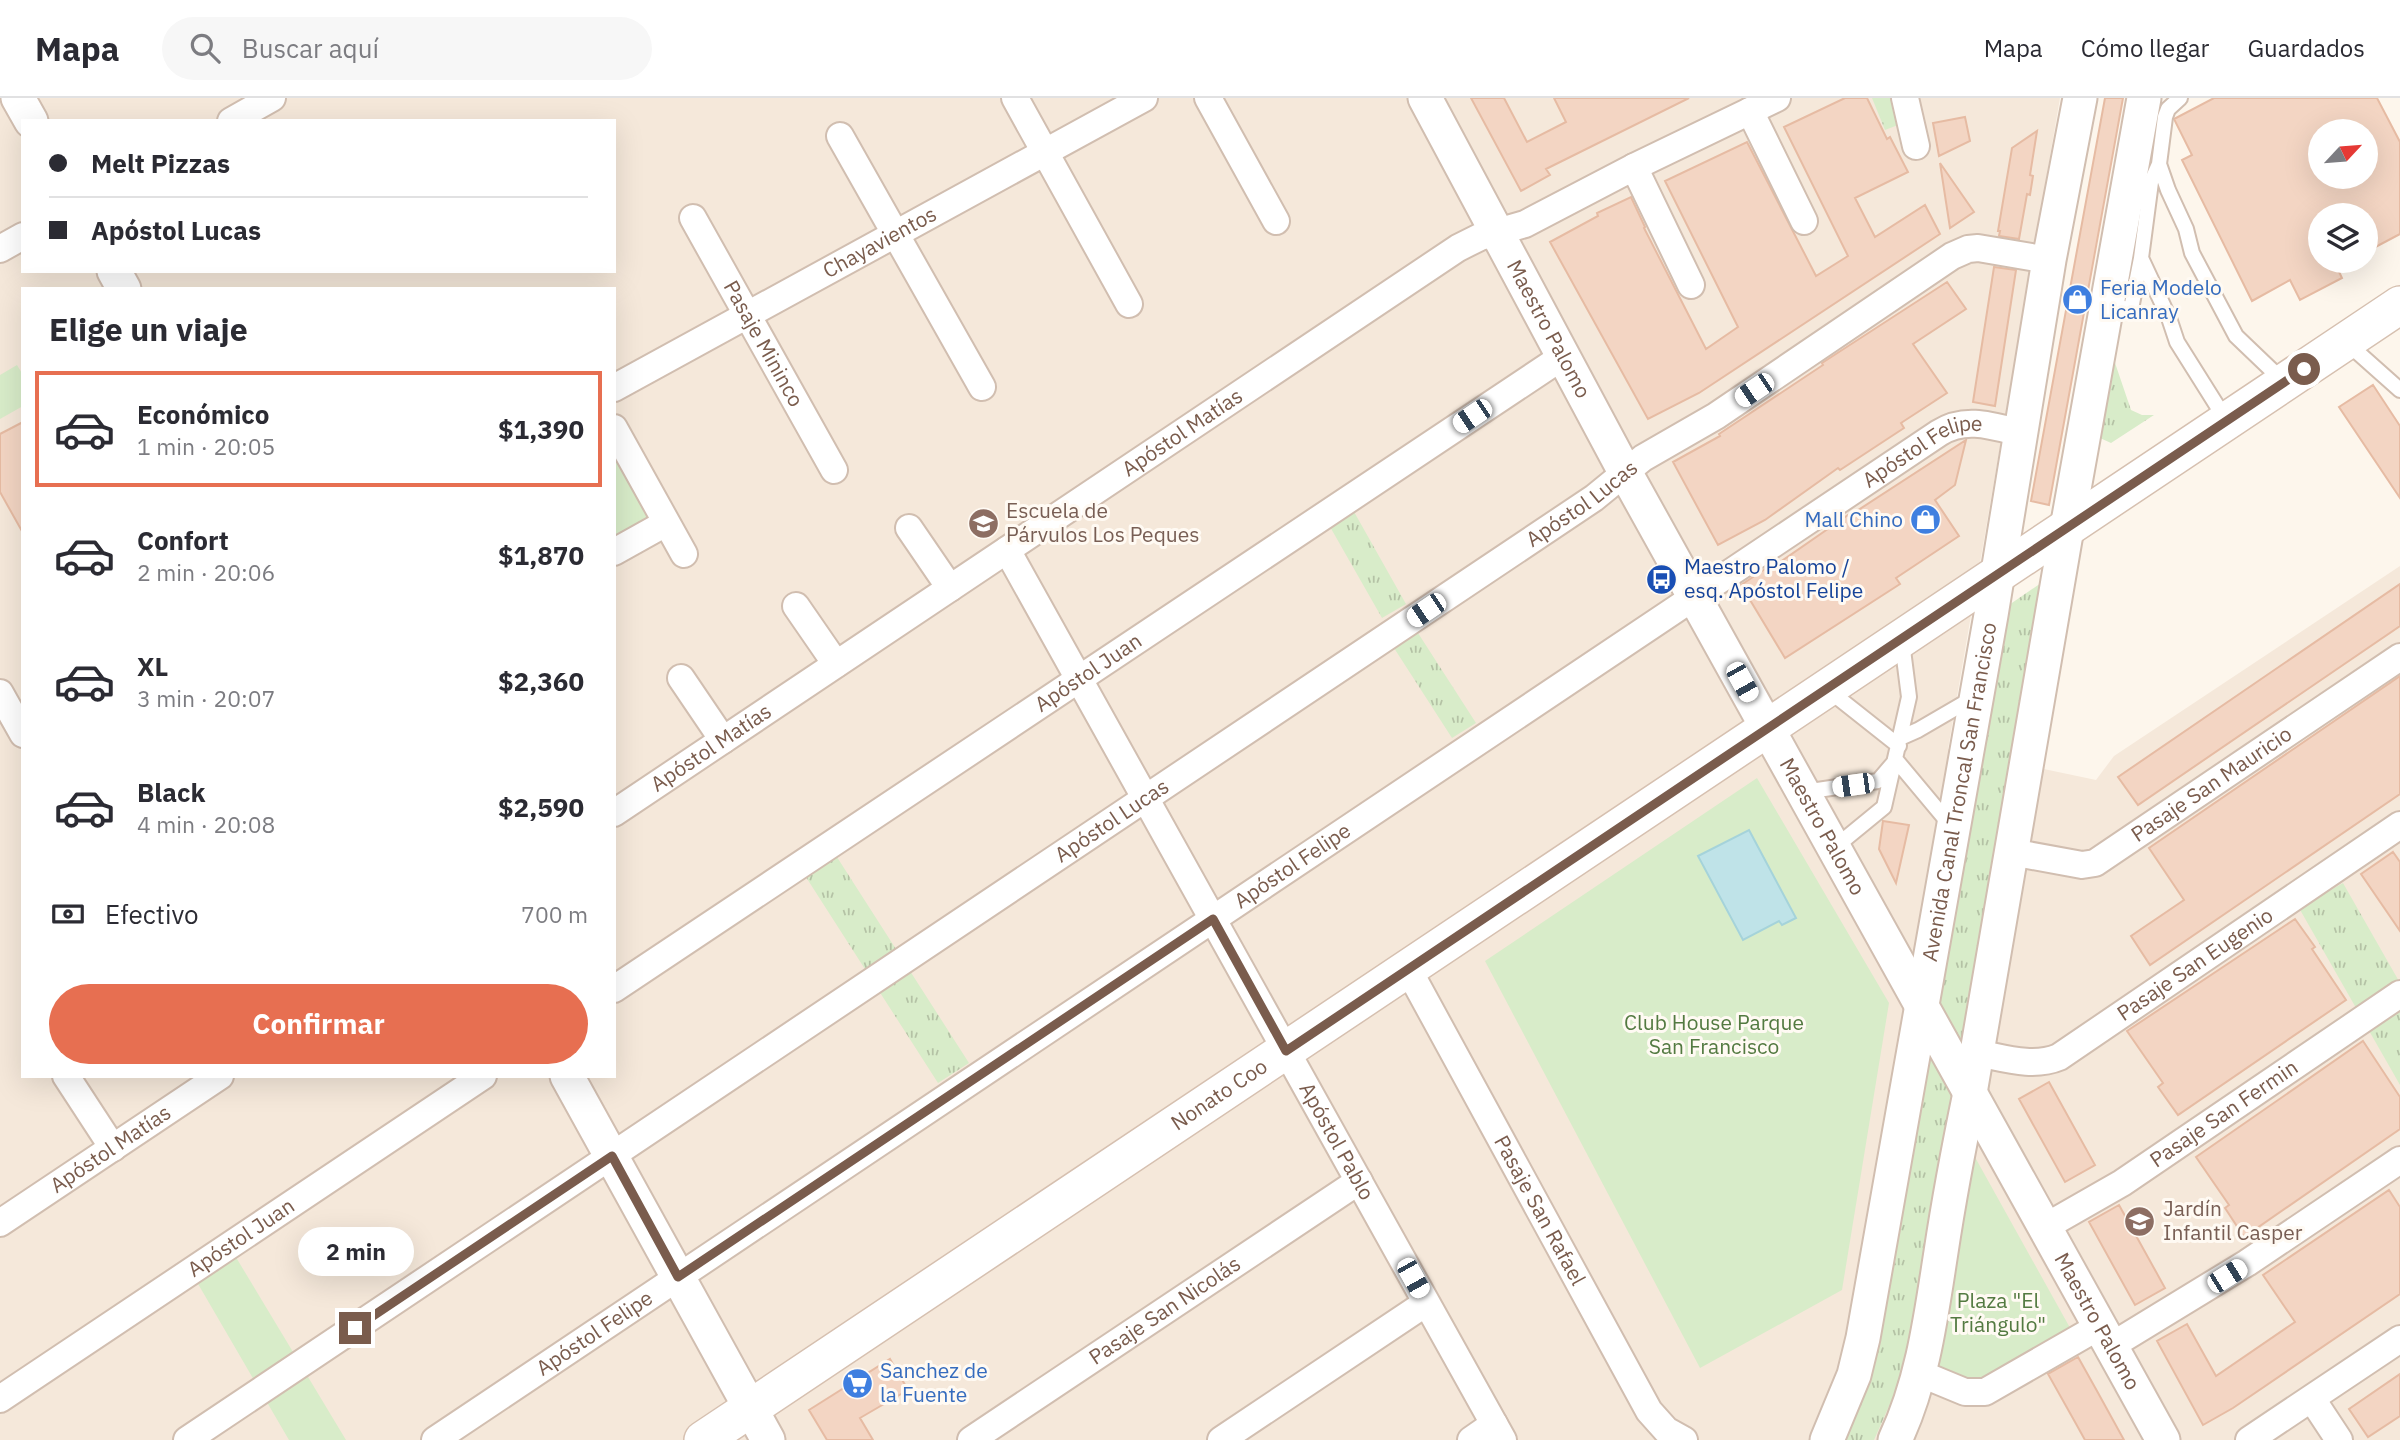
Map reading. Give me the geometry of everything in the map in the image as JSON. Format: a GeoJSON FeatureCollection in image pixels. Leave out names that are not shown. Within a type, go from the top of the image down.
{"type":"FeatureCollection","features":[{"type":"Feature","properties":{"kind":"main road","name":"Nonato Coo"},"geometry":{"type":"LineString","coordinates":[[703,1440],[2400,305]]}},
{"type":"Feature","properties":{"kind":"street"},"geometry":{"type":"LineString","coordinates":[[18,98],[30,119]]}},
{"type":"Feature","properties":{"kind":"street"},"geometry":{"type":"LineString","coordinates":[[235,119],[272,98]]}},
{"type":"Feature","properties":{"kind":"street"},"geometry":{"type":"LineString","coordinates":[[1015,98],[1129,304]]}},
{"type":"Feature","properties":{"kind":"street","name":"Chayavientos"},"geometry":{"type":"LineString","coordinates":[[616,387],[1144,98]]}},
{"type":"Feature","properties":{"kind":"street"},"geometry":{"type":"LineString","coordinates":[[1208,98],[1276,221]]}},
{"type":"Feature","properties":{"kind":"street","name":"Maestro Palomo"},"geometry":{"type":"LineString","coordinates":[[1425,98],[1625,472],[2163,1440]]}},
{"type":"Feature","properties":{"kind":"street","name":"Apóstol Matías"},"geometry":{"type":"LineString","coordinates":[[616,812],[1458,248],[1480,237],[1525,224],[1634,167],[1777,98]]}},
{"type":"Feature","properties":{"kind":"street"},"geometry":{"type":"LineString","coordinates":[[1905,98],[1916,146]]}},
{"type":"Feature","properties":{"kind":"street","name":"Avenida Canal Troncal San Francisco"},"geometry":{"type":"LineString","coordinates":[[1827,1440],[1854,1375],[1863,1338],[1998,574],[2049,260],[2080,98]]}},
{"type":"Feature","properties":{"kind":"street"},"geometry":{"type":"LineString","coordinates":[[1895,1440],[1907,1415],[1919,1373],[2067,528],[2119,307],[2161,102]]}},
{"type":"Feature","properties":{"kind":"street"},"geometry":{"type":"LineString","coordinates":[[1750,111],[1804,221]]}},
{"type":"Feature","properties":{"kind":"street"},"geometry":{"type":"LineString","coordinates":[[840,136],[982,387]]}},
{"type":"Feature","properties":{"kind":"street"},"geometry":{"type":"LineString","coordinates":[[1634,167],[1691,285]]}},
{"type":"Feature","properties":{"kind":"street","name":"Pasaje Mininco"},"geometry":{"type":"LineString","coordinates":[[693,218],[834,470]]}},
{"type":"Feature","properties":{"kind":"street"},"geometry":{"type":"LineString","coordinates":[[0,249],[21,237]]}},
{"type":"Feature","properties":{"kind":"street","name":"Apóstol Lucas"},"geometry":{"type":"LineString","coordinates":[[187,1440],[1594,498],[1643,458],[1716,416],[1960,252],[1988,248],[2049,260]]}},
{"type":"Feature","properties":{"kind":"street","name":"Apóstol Juan"},"geometry":{"type":"LineString","coordinates":[[616,988],[1562,357]]}},
{"type":"Feature","properties":{"kind":"street","name":"Apóstol Felipe"},"geometry":{"type":"LineString","coordinates":[[435,1440],[1947,428],[1965,423],[2021,433]]}},
{"type":"Feature","properties":{"kind":"street"},"geometry":{"type":"LineString","coordinates":[[616,432],[684,554]]}},
{"type":"Feature","properties":{"kind":"street"},"geometry":{"type":"LineString","coordinates":[[616,551],[666,523]]}},
{"type":"Feature","properties":{"kind":"street"},"geometry":{"type":"LineString","coordinates":[[909,528],[950,588]]}},
{"type":"Feature","properties":{"kind":"street","name":"Apóstol Pablo"},"geometry":{"type":"LineString","coordinates":[[1007,550],[1499,1432]]}},
{"type":"Feature","properties":{"kind":"street"},"geometry":{"type":"LineString","coordinates":[[796,606],[836,664]]}},
{"type":"Feature","properties":{"kind":"street","name":"Pasaje San Mauricio"},"geometry":{"type":"LineString","coordinates":[[2011,852],[2082,865],[2095,863],[2400,657]]}},
{"type":"Feature","properties":{"kind":"street"},"geometry":{"type":"LineString","coordinates":[[681,678],[723,740]]}},
{"type":"Feature","properties":{"kind":"street"},"geometry":{"type":"LineString","coordinates":[[0,693],[15,722]]}},
{"type":"Feature","properties":{"kind":"street","name":"Pasaje San Eugenio"},"geometry":{"type":"LineString","coordinates":[[1977,1053],[2040,1063],[2059,1057],[2400,825]]}},
{"type":"Feature","properties":{"kind":"street","name":"Pasaje San Rafael"},"geometry":{"type":"LineString","coordinates":[[1408,969],[1649,1411],[1666,1430],[1684,1440]]}},
{"type":"Feature","properties":{"kind":"street","name":"Pasaje San Fermin"},"geometry":{"type":"LineString","coordinates":[[2045,1227],[2122,1183],[2400,994]]}},
{"type":"Feature","properties":{"kind":"street"},"geometry":{"type":"LineString","coordinates":[[67,1078],[113,1148]]}},
{"type":"Feature","properties":{"kind":"street","name":"Apóstol Matías"},"geometry":{"type":"LineString","coordinates":[[0,1223],[217,1078]]}},
{"type":"Feature","properties":{"kind":"street","name":"Apóstol Juan"},"geometry":{"type":"LineString","coordinates":[[0,1399],[480,1078]]}},
{"type":"Feature","properties":{"kind":"street"},"geometry":{"type":"LineString","coordinates":[[569,1078],[768,1440]]}},
{"type":"Feature","properties":{"kind":"street"},"geometry":{"type":"LineString","coordinates":[[1919,1373],[1965,1392],[1985,1391],[2105,1336],[2237,1270],[2400,1160]]}},
{"type":"Feature","properties":{"kind":"street","name":"Pasaje San Nicolás"},"geometry":{"type":"LineString","coordinates":[[971,1440],[1359,1181]]}},
{"type":"Feature","properties":{"kind":"street"},"geometry":{"type":"LineString","coordinates":[[1221,1440],[1426,1303]]}},
{"type":"Feature","properties":{"kind":"street"},"geometry":{"type":"LineString","coordinates":[[2249,1440],[2400,1339]]}},
{"type":"Feature","properties":{"kind":"street"},"geometry":{"type":"LineString","coordinates":[[2312,1399],[2339,1440]]}},
{"type":"Feature","properties":{"kind":"street"},"geometry":{"type":"LineString","coordinates":[[1471,1440],[1499,1432]]}},
{"type":"Feature","properties":{"kind":"lane"},"geometry":{"type":"LineString","coordinates":[[2119,307],[2141,258],[2151,182],[2158,164],[2161,102],[2180,98]]}},
{"type":"Feature","properties":{"kind":"lane"},"geometry":{"type":"LineString","coordinates":[[2158,164],[2186,229],[2192,253],[2236,336],[2284,382]]}},
{"type":"Feature","properties":{"kind":"lane"},"geometry":{"type":"LineString","coordinates":[[2141,258],[2169,318],[2177,342],[2226,421]]}},
{"type":"Feature","properties":{"kind":"lane"},"geometry":{"type":"LineString","coordinates":[[2345,341],[2398,385]]}},
{"type":"Feature","properties":{"kind":"lane"},"geometry":{"type":"LineString","coordinates":[[1833,848],[1884,807],[1909,697],[1902,638]]}},
{"type":"Feature","properties":{"kind":"lane"},"geometry":{"type":"LineString","coordinates":[[1826,688],[1898,748],[1910,779],[1953,828]]}},
{"type":"Feature","properties":{"kind":"lane"},"geometry":{"type":"LineString","coordinates":[[1802,792],[1878,781],[1898,748],[1919,730],[1977,695]]}},
{"type":"Feature","properties":{"kind":"shaded area"},"geometry":{"type":"Polygon","coordinates":[[[0,98],[2060,98],[1948,749],[2096,780],[2114,756],[2400,566],[2400,1440],[0,1440],[0,98]]]}},
{"type":"Feature","properties":{"kind":"green space"},"geometry":{"type":"Polygon","coordinates":[[[1872,98],[1892,98],[1898,125],[1885,130],[1872,98]]]}},
{"type":"Feature","properties":{"kind":"green space"},"geometry":{"type":"Polygon","coordinates":[[[2113,357],[2131,410],[2142,415],[2154,415],[2111,443],[2100,438],[2113,357]]]}},
{"type":"Feature","properties":{"kind":"green space"},"geometry":{"type":"Polygon","coordinates":[[[17,365],[21,372],[21,407],[0,419],[0,375],[17,365]]]}},
{"type":"Feature","properties":{"kind":"green space"},"geometry":{"type":"Polygon","coordinates":[[[616,452],[656,522],[616,545],[616,452]]]}},
{"type":"Feature","properties":{"kind":"green space"},"geometry":{"type":"Polygon","coordinates":[[[1353,510],[1406,604],[1382,618],[1329,525],[1353,510]]]}},
{"type":"Feature","properties":{"kind":"green space"},"geometry":{"type":"Polygon","coordinates":[[[2044,581],[1909,1361],[1874,1440],[1840,1440],[2006,607],[2044,581]]]}},
{"type":"Feature","properties":{"kind":"green space"},"geometry":{"type":"Polygon","coordinates":[[[1418,633],[1476,723],[1452,738],[1394,648],[1418,633]]]}},
{"type":"Feature","properties":{"kind":"green space","name":"Club House Parque San Francisco"},"geometry":{"type":"Polygon","coordinates":[[[1757,778],[1889,1003],[1842,1290],[1700,1368],[1485,961],[1757,778]]]}},
{"type":"Feature","properties":{"kind":"green space"},"geometry":{"type":"Polygon","coordinates":[[[835,854],[969,1063],[938,1083],[804,874],[835,854]]]}},
{"type":"Feature","properties":{"kind":"green space"},"geometry":{"type":"Polygon","coordinates":[[[2343,883],[2400,983],[2400,1085],[2299,908],[2343,883]]]}},
{"type":"Feature","properties":{"kind":"green space","name":"Plaza \"El Triángulo\""},"geometry":{"type":"Polygon","coordinates":[[[1971,1150],[2074,1335],[1985,1385],[1930,1369],[1971,1150]]]}},
{"type":"Feature","properties":{"kind":"green space"},"geometry":{"type":"Polygon","coordinates":[[[234,1254],[346,1440],[289,1440],[194,1277],[234,1254]]]}},
{"type":"Feature","properties":{"kind":"water"},"geometry":{"type":"Polygon","coordinates":[[[1749,830],[1796,918],[1782,925],[1779,921],[1743,940],[1698,856],[1749,830]]]}},
{"type":"Feature","properties":{"kind":"building"},"geometry":{"type":"Polygon","coordinates":[[[1471,98],[1504,98],[1527,142],[1566,122],[1554,98],[1689,98],[1546,169],[1550,175],[1521,191],[1471,98]]]}},
{"type":"Feature","properties":{"kind":"building"},"geometry":{"type":"Polygon","coordinates":[[[1845,98],[1867,98],[1887,139],[1890,137],[1908,172],[1855,198],[1875,237],[1925,205],[1940,234],[1699,393],[1648,419],[1550,242],[1598,216],[1597,213],[1631,197],[1706,349],[1738,327],[1665,181],[1747,142],[1816,276],[1848,256],[1784,127],[1845,98]]]}},
{"type":"Feature","properties":{"kind":"building","name":"Feria Modelo Licanray"},"geometry":{"type":"Polygon","coordinates":[[[2105,98],[2123,98],[2049,505],[2031,501],[2105,98]]]}},
{"type":"Feature","properties":{"kind":"building"},"geometry":{"type":"Polygon","coordinates":[[[2214,98],[2377,98],[2400,142],[2400,234],[2378,246],[2378,203],[2308,203],[2308,273],[2340,273],[2342,278],[2300,300],[2290,280],[2252,301],[2182,160],[2192,155],[2174,119],[2214,98]]]}},
{"type":"Feature","properties":{"kind":"building"},"geometry":{"type":"Polygon","coordinates":[[[1965,117],[1970,141],[1939,156],[1933,123],[1965,117]]]}},
{"type":"Feature","properties":{"kind":"building"},"geometry":{"type":"Polygon","coordinates":[[[2037,131],[2030,175],[2033,176],[2030,195],[2027,194],[2019,239],[1999,236],[2012,148],[2037,131]]]}},
{"type":"Feature","properties":{"kind":"building"},"geometry":{"type":"Polygon","coordinates":[[[1940,163],[1974,212],[1950,228],[1940,163]]]}},
{"type":"Feature","properties":{"kind":"building"},"geometry":{"type":"Polygon","coordinates":[[[1994,267],[2016,270],[1995,406],[1973,402],[1994,267]]]}},
{"type":"Feature","properties":{"kind":"building"},"geometry":{"type":"Polygon","coordinates":[[[1947,282],[1966,309],[1913,344],[1947,393],[1901,423],[1904,428],[1840,470],[1838,468],[1765,520],[1718,545],[1673,462],[1720,436],[1719,434],[1823,365],[1822,363],[1947,282]]]}},
{"type":"Feature","properties":{"kind":"building"},"geometry":{"type":"Polygon","coordinates":[[[2373,385],[2400,426],[2400,498],[2339,407],[2373,385]]]}},
{"type":"Feature","properties":{"kind":"building"},"geometry":{"type":"Polygon","coordinates":[[[21,423],[21,529],[0,492],[0,434],[21,423]]]}},
{"type":"Feature","properties":{"kind":"building"},"geometry":{"type":"Polygon","coordinates":[[[1966,440],[1955,485],[1935,500],[1959,536],[1896,578],[1900,584],[1785,658],[1741,585],[1768,567],[1770,569],[1848,515],[1966,440]]]}},
{"type":"Feature","properties":{"kind":"building"},"geometry":{"type":"Polygon","coordinates":[[[2400,584],[2400,626],[2138,805],[2118,777],[2400,584]]]}},
{"type":"Feature","properties":{"kind":"building"},"geometry":{"type":"Polygon","coordinates":[[[2400,676],[2400,794],[2150,965],[2131,936],[2184,900],[2149,848],[2400,676]]]}},
{"type":"Feature","properties":{"kind":"building"},"geometry":{"type":"Polygon","coordinates":[[[1883,821],[1909,825],[1896,883],[1879,849],[1883,821]]]}},
{"type":"Feature","properties":{"kind":"building"},"geometry":{"type":"Polygon","coordinates":[[[2393,852],[2400,862],[2400,931],[2361,874],[2393,852]]]}},
{"type":"Feature","properties":{"kind":"building"},"geometry":{"type":"Polygon","coordinates":[[[2295,919],[2346,1000],[2178,1115],[2158,1087],[2163,1083],[2127,1031],[2295,919]]]}},
{"type":"Feature","properties":{"kind":"building"},"geometry":{"type":"Polygon","coordinates":[[[2363,1041],[2400,1097],[2400,1129],[2244,1237],[2225,1208],[2229,1205],[2196,1157],[2363,1041]]]}},
{"type":"Feature","properties":{"kind":"building"},"geometry":{"type":"Polygon","coordinates":[[[2049,1082],[2095,1165],[2065,1182],[2019,1099],[2049,1082]]]}},
{"type":"Feature","properties":{"kind":"building"},"geometry":{"type":"Polygon","coordinates":[[[2389,1190],[2400,1207],[2400,1294],[2233,1408],[2203,1425],[2157,1341],[2187,1324],[2216,1376],[2295,1322],[2263,1275],[2389,1190]]]}},
{"type":"Feature","properties":{"kind":"building"},"geometry":{"type":"Polygon","coordinates":[[[2119,1205],[2165,1288],[2135,1305],[2089,1222],[2119,1205]]]}},
{"type":"Feature","properties":{"kind":"building"},"geometry":{"type":"Polygon","coordinates":[[[2078,1357],[2124,1440],[2085,1440],[2048,1374],[2078,1357]]]}},
{"type":"Feature","properties":{"kind":"building"},"geometry":{"type":"Polygon","coordinates":[[[890,1359],[908,1390],[860,1418],[873,1440],[827,1440],[809,1410],[890,1359]]]}},
{"type":"Feature","properties":{"kind":"building"},"geometry":{"type":"Polygon","coordinates":[[[2400,1374],[2400,1416],[2368,1437],[2349,1409],[2400,1374]]]}},
{"type":"Feature","properties":{"kind":"place","name":"Feria Modelo Licanray"},"geometry":{"type":"Point","coordinates":[2077,300]}},
{"type":"Feature","properties":{"kind":"place","name":"Mall Chino"},"geometry":{"type":"Point","coordinates":[1926,520]}},
{"type":"Feature","properties":{"kind":"place","name":"Escuela de Párvulos Los Peques"},"geometry":{"type":"Point","coordinates":[983,523]}},
{"type":"Feature","properties":{"kind":"place","name":"Maestro Palomo / esq. Apóstol Felipe"},"geometry":{"type":"Point","coordinates":[1661,579]}},
{"type":"Feature","properties":{"kind":"place","name":"Jardín Infantil Casper"},"geometry":{"type":"Point","coordinates":[2140,1221]}},
{"type":"Feature","properties":{"kind":"place","name":"Sanchez de la Fuente"},"geometry":{"type":"Point","coordinates":[857,1383]}},
{"type":"Feature","properties":{"kind":"route"},"geometry":{"type":"LineString","coordinates":[[355,1328],[612,1156],[678,1277],[1213,919],[1286,1051],[2304,369]]}}]}
